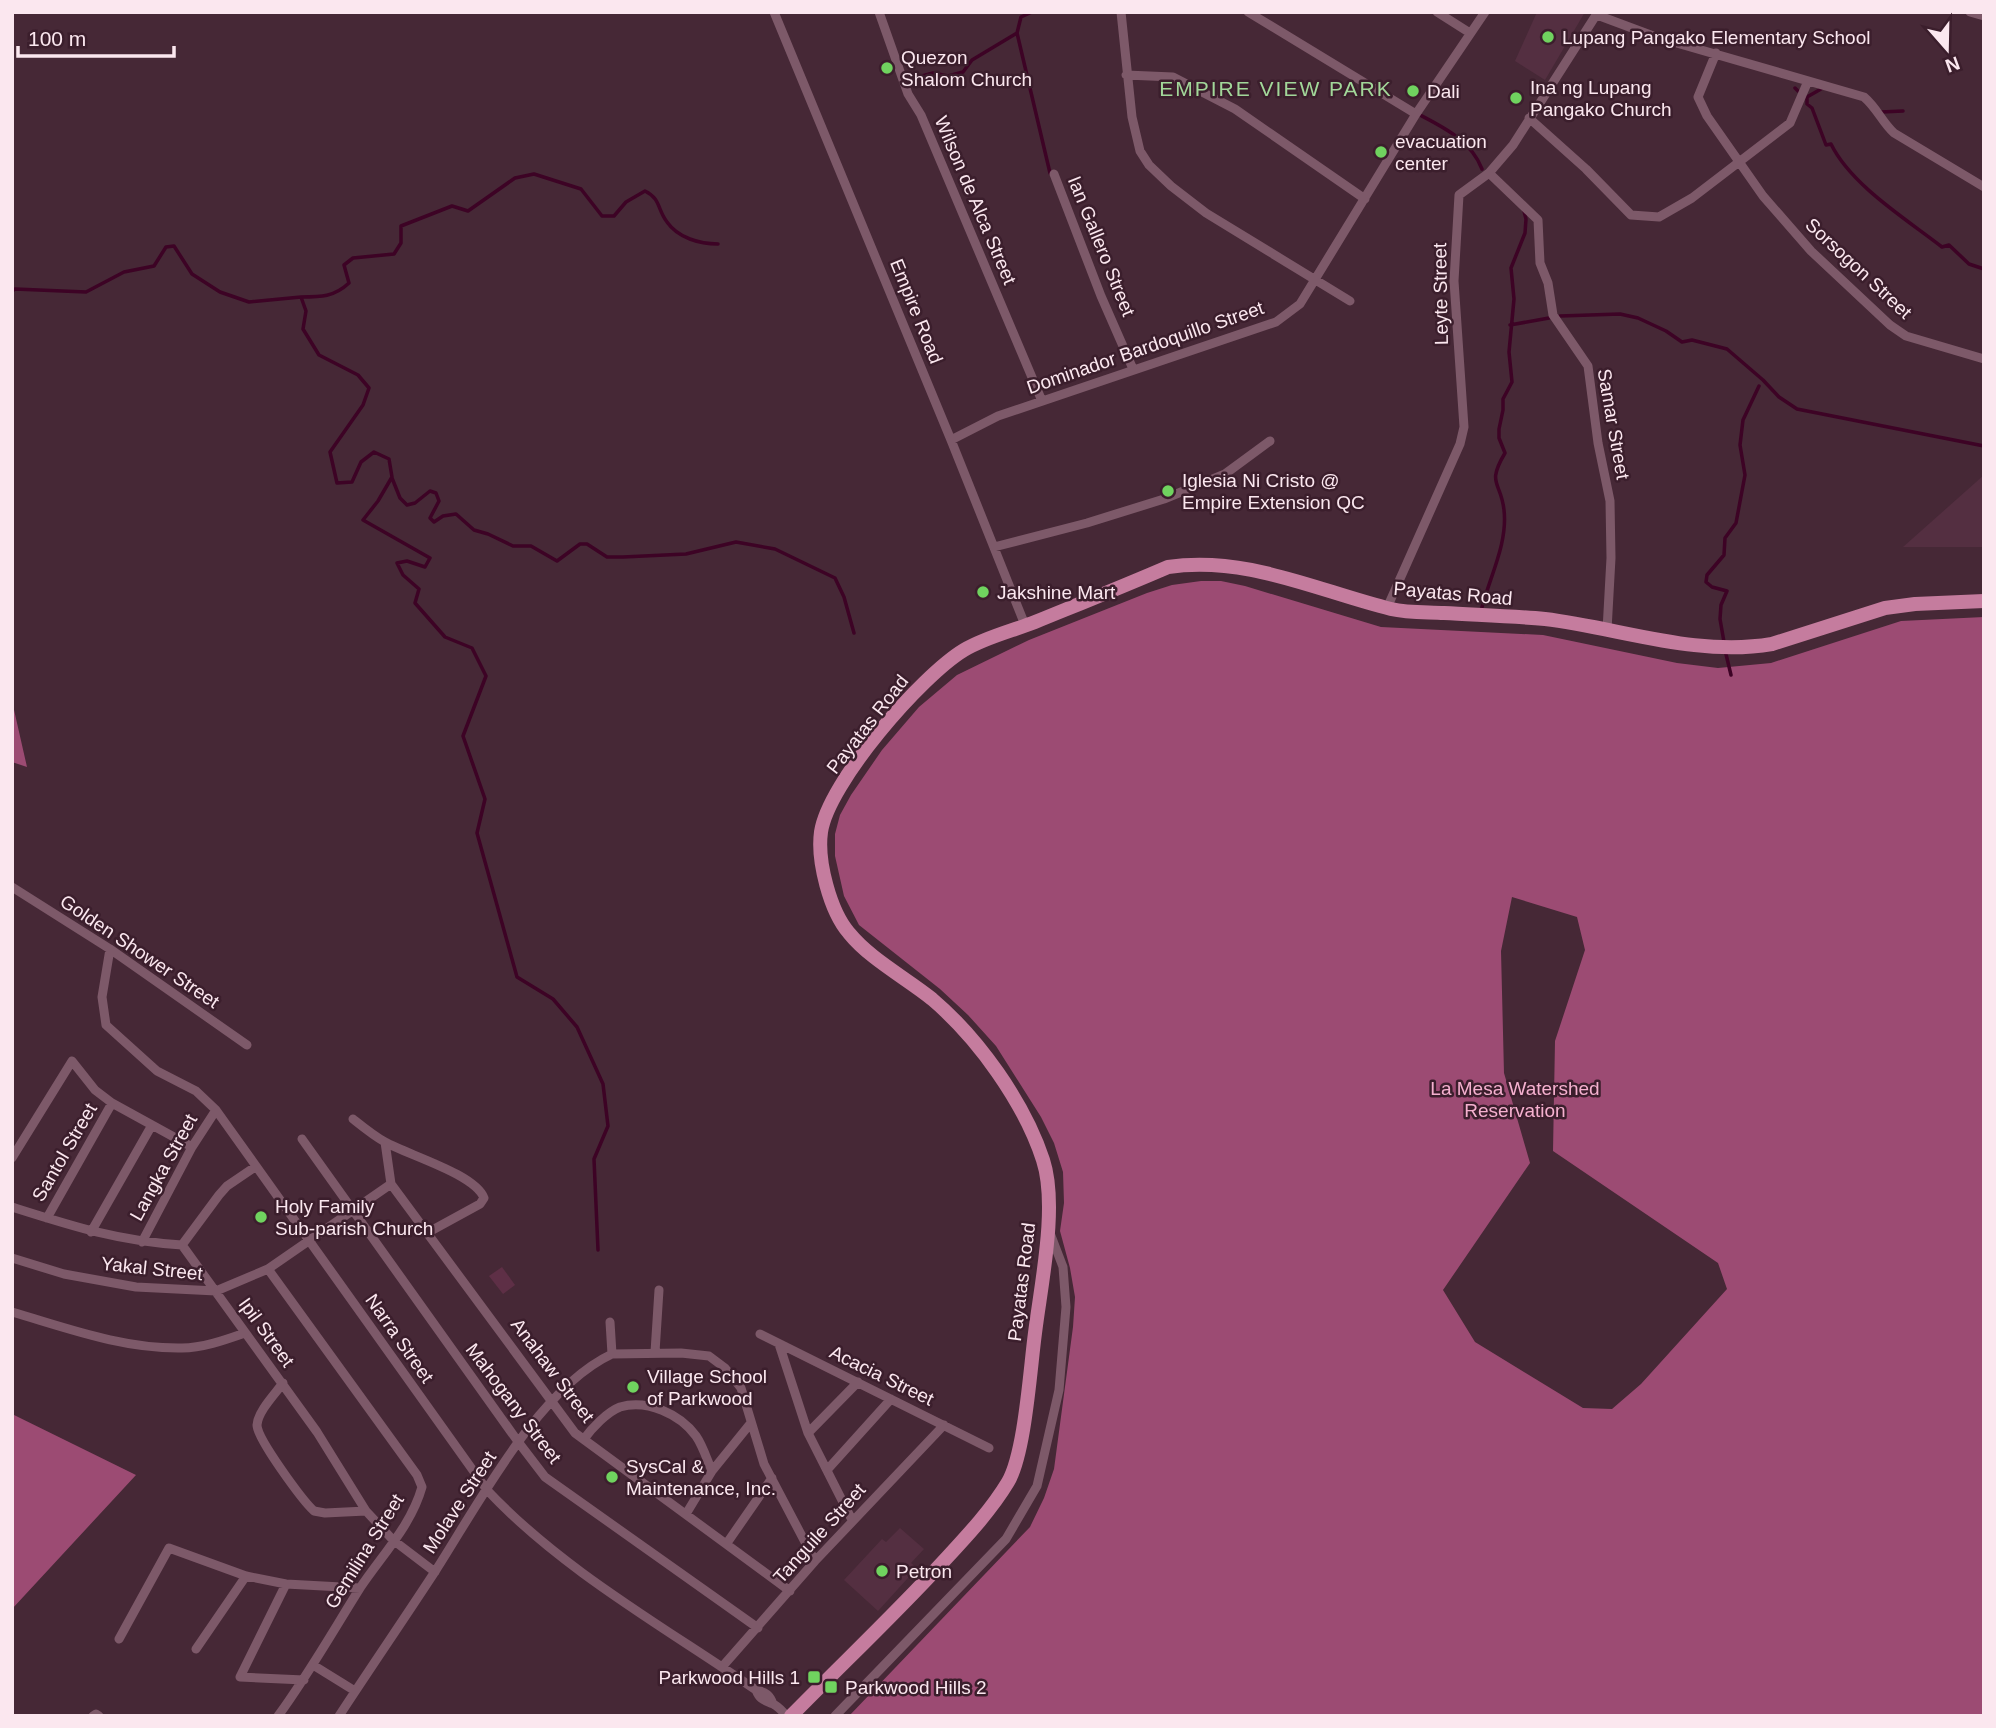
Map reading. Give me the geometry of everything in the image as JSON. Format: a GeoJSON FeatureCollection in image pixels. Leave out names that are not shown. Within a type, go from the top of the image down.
{"type":"FeatureCollection","features":[{"type":"Feature","properties":{"kind":"main road","name":"Payatas Road"},"geometry":{"type":"LineString","coordinates":[[789,1716],[933,1573],[978,1523],[1008,1482],[1016,1462],[1021,1437],[1048,1227],[1048,1185],[1044,1161],[1002,1078],[985,1054],[959,1024],[931,999],[849,934],[831,900],[822,858],[821,832],[828,810],[872,742],[931,675],[964,650],[1168,567],[1191,563],[1223,564],[1250,569],[1404,611],[1544,619],[1680,643],[1759,646],[1893,607],[1984,601]]}},
{"type":"Feature","properties":{"kind":"street","name":"Empire Road"},"geometry":{"type":"LineString","coordinates":[[774,12],[1025,625]]}},
{"type":"Feature","properties":{"kind":"street","name":"Wilson de Alca Street"},"geometry":{"type":"LineString","coordinates":[[879,12],[908,94],[921,115],[1042,401]]}},
{"type":"Feature","properties":{"kind":"street"},"geometry":{"type":"LineString","coordinates":[[1121,12],[1132,117],[1140,150],[1149,164],[1189,201],[1350,301]]}},
{"type":"Feature","properties":{"kind":"street"},"geometry":{"type":"LineString","coordinates":[[1248,12],[1416,114]]}},
{"type":"Feature","properties":{"kind":"street"},"geometry":{"type":"LineString","coordinates":[[1437,12],[1471,33]]}},
{"type":"Feature","properties":{"kind":"street","name":"Dominador Bardoquillo Street"},"geometry":{"type":"LineString","coordinates":[[951,440],[998,416],[1276,322],[1300,304],[1416,114],[1485,12]]}},
{"type":"Feature","properties":{"kind":"street"},"geometry":{"type":"LineString","coordinates":[[1970,12],[1984,16]]}},
{"type":"Feature","properties":{"kind":"street"},"geometry":{"type":"LineString","coordinates":[[1598,14],[1656,37],[1864,97],[1895,133],[1984,187]]}},
{"type":"Feature","properties":{"kind":"street","name":"Leyte Street"},"geometry":{"type":"LineString","coordinates":[[1387,608],[1460,444],[1464,427],[1454,281],[1459,195],[1489,173],[1513,145],[1598,14]]}},
{"type":"Feature","properties":{"kind":"street","name":"Sorsogon Street"},"geometry":{"type":"LineString","coordinates":[[1716,53],[1698,97],[1707,116],[1763,196],[1811,251],[1890,325],[1906,336],[1984,359]]}},
{"type":"Feature","properties":{"kind":"street"},"geometry":{"type":"LineString","coordinates":[[1126,75],[1173,77],[1214,98],[1235,109],[1365,199]]}},
{"type":"Feature","properties":{"kind":"street"},"geometry":{"type":"LineString","coordinates":[[1529,118],[1586,169],[1631,215],[1659,217],[1670,212],[1790,123],[1808,81]]}},
{"type":"Feature","properties":{"kind":"street","name":"Samar Street"},"geometry":{"type":"LineString","coordinates":[[1489,173],[1538,220],[1540,263],[1548,283],[1553,315],[1588,366],[1598,443],[1610,501],[1611,558],[1607,630]]}},
{"type":"Feature","properties":{"kind":"street","name":"Ian Gallero Street"},"geometry":{"type":"LineString","coordinates":[[1054,174],[1101,296],[1133,369]]}},
{"type":"Feature","properties":{"kind":"street"},"geometry":{"type":"LineString","coordinates":[[994,547],[1087,523],[1164,499],[1225,474],[1270,442]]}},
{"type":"Feature","properties":{"kind":"street","name":"Golden Shower Street"},"geometry":{"type":"LineString","coordinates":[[12,887],[110,949],[247,1045]]}},
{"type":"Feature","properties":{"kind":"street","name":"Narra Street"},"geometry":{"type":"LineString","coordinates":[[110,949],[102,998],[106,1025],[157,1071],[196,1091],[216,1110],[487,1490],[517,1522],[604,1587],[756,1690],[767,1694],[773,1704],[789,1716]]}},
{"type":"Feature","properties":{"kind":"street"},"geometry":{"type":"LineString","coordinates":[[12,1158],[72,1061],[95,1090],[112,1103],[192,1147]]}},
{"type":"Feature","properties":{"kind":"street","name":"Santol Street"},"geometry":{"type":"LineString","coordinates":[[47,1218],[112,1103]]}},
{"type":"Feature","properties":{"kind":"street","name":"Langka Street"},"geometry":{"type":"LineString","coordinates":[[142,1242],[192,1147],[216,1110]]}},
{"type":"Feature","properties":{"kind":"street"},"geometry":{"type":"LineString","coordinates":[[353,1119],[385,1142],[437,1164],[476,1185],[481,1191],[484,1198],[480,1205],[427,1233]]}},
{"type":"Feature","properties":{"kind":"street"},"geometry":{"type":"LineString","coordinates":[[91,1232],[152,1125]]}},
{"type":"Feature","properties":{"kind":"street","name":"Mahogany Street"},"geometry":{"type":"LineString","coordinates":[[302,1139],[545,1477],[758,1628]]}},
{"type":"Feature","properties":{"kind":"street"},"geometry":{"type":"LineString","coordinates":[[385,1142],[391,1184]]}},
{"type":"Feature","properties":{"kind":"street"},"geometry":{"type":"LineString","coordinates":[[12,1207],[91,1232],[142,1242],[181,1245],[227,1186],[256,1167]]}},
{"type":"Feature","properties":{"kind":"street","name":"Yakal Street"},"geometry":{"type":"LineString","coordinates":[[12,1258],[64,1274],[136,1287],[216,1292],[268,1269],[391,1184]]}},
{"type":"Feature","properties":{"kind":"street","name":"Anahaw Street"},"geometry":{"type":"LineString","coordinates":[[391,1184],[576,1433],[790,1591]]}},
{"type":"Feature","properties":{"kind":"street"},"geometry":{"type":"LineString","coordinates":[[835,1716],[1006,1539],[1037,1486],[1059,1390],[1066,1307],[1063,1267],[1048,1227]]}},
{"type":"Feature","properties":{"kind":"street","name":"Ipil Street"},"geometry":{"type":"LineString","coordinates":[[181,1245],[317,1432],[366,1511],[393,1540],[435,1572]]}},
{"type":"Feature","properties":{"kind":"street","name":"Gemilina Street"},"geometry":{"type":"LineString","coordinates":[[268,1269],[417,1475],[422,1487],[414,1512],[360,1588],[304,1680],[278,1716]]}},
{"type":"Feature","properties":{"kind":"street"},"geometry":{"type":"LineString","coordinates":[[655,1352],[659,1290]]}},
{"type":"Feature","properties":{"kind":"street"},"geometry":{"type":"LineString","coordinates":[[12,1312],[107,1340],[143,1345],[183,1348],[213,1343],[245,1333]]}},
{"type":"Feature","properties":{"kind":"street"},"geometry":{"type":"LineString","coordinates":[[610,1322],[612,1354],[655,1352],[709,1356],[725,1368],[741,1388],[750,1424],[772,1478],[815,1561]]}},
{"type":"Feature","properties":{"kind":"street","name":"Acacia Street"},"geometry":{"type":"LineString","coordinates":[[760,1334],[989,1448]]}},
{"type":"Feature","properties":{"kind":"street"},"geometry":{"type":"LineString","coordinates":[[779,1343],[808,1433],[852,1521]]}},
{"type":"Feature","properties":{"kind":"street","name":"Molave Street"},"geometry":{"type":"LineString","coordinates":[[339,1716],[519,1443],[552,1401],[593,1363],[612,1354]]}},
{"type":"Feature","properties":{"kind":"street"},"geometry":{"type":"LineString","coordinates":[[808,1433],[858,1382]]}},
{"type":"Feature","properties":{"kind":"street"},"geometry":{"type":"LineString","coordinates":[[282,1383],[257,1425],[276,1461],[314,1511],[366,1511]]}},
{"type":"Feature","properties":{"kind":"street"},"geometry":{"type":"LineString","coordinates":[[827,1470],[891,1399]]}},
{"type":"Feature","properties":{"kind":"street"},"geometry":{"type":"LineString","coordinates":[[583,1439],[603,1419],[619,1408],[645,1405],[666,1410],[696,1436],[712,1471]]}},
{"type":"Feature","properties":{"kind":"street"},"geometry":{"type":"LineString","coordinates":[[686,1514],[712,1471],[750,1424]]}},
{"type":"Feature","properties":{"kind":"street","name":"Tanguile Street"},"geometry":{"type":"LineString","coordinates":[[722,1667],[815,1561],[944,1425]]}},
{"type":"Feature","properties":{"kind":"street"},"geometry":{"type":"LineString","coordinates":[[727,1543],[772,1478]]}},
{"type":"Feature","properties":{"kind":"street"},"geometry":{"type":"LineString","coordinates":[[119,1639],[169,1548],[246,1576],[286,1584],[360,1588]]}},
{"type":"Feature","properties":{"kind":"street"},"geometry":{"type":"LineString","coordinates":[[196,1649],[246,1576]]}},
{"type":"Feature","properties":{"kind":"street"},"geometry":{"type":"LineString","coordinates":[[286,1584],[240,1678],[304,1680]]}},
{"type":"Feature","properties":{"kind":"street"},"geometry":{"type":"LineString","coordinates":[[313,1665],[355,1691]]}},
{"type":"Feature","properties":{"kind":"street"},"geometry":{"type":"LineString","coordinates":[[93,1716],[99,1716]]}},
{"type":"Feature","properties":{"kind":"shaded area","name":"Lupang Pangako Elementary School"},"geometry":{"type":"Polygon","coordinates":[[[1537,12],[1585,12],[1545,80],[1515,61],[1537,12]]]}},
{"type":"Feature","properties":{"kind":"shaded area"},"geometry":{"type":"Polygon","coordinates":[[[1984,475],[1984,547],[1903,547],[1984,475]]]}},
{"type":"Feature","properties":{"kind":"shaded area","name":"La Mesa Watershed Reservation"},"geometry":{"type":"Polygon","coordinates":[[[1221,581],[1381,627],[1543,635],[1677,663],[1718,668],[1771,663],[1901,621],[1984,617],[1984,1716],[849,1716],[1030,1527],[1054,1469],[1075,1297],[1060,1231],[1064,1203],[1063,1172],[1054,1143],[1041,1117],[996,1046],[940,989],[859,925],[844,896],[835,856],[835,834],[840,815],[882,750],[919,707],[957,675],[1029,640],[1172,585],[1221,581]],[[1512,897],[1501,951],[1504,1073],[1530,1163],[1443,1290],[1475,1342],[1583,1408],[1612,1409],[1641,1384],[1727,1289],[1718,1263],[1553,1151],[1555,1041],[1585,950],[1577,917],[1512,897]]]}},
{"type":"Feature","properties":{"kind":"shaded area"},"geometry":{"type":"Polygon","coordinates":[[[12,701],[27,767],[12,762],[12,701]]]}},
{"type":"Feature","properties":{"kind":"shaded area"},"geometry":{"type":"Polygon","coordinates":[[[502,1267],[515,1285],[503,1294],[489,1276],[502,1267]]]}},
{"type":"Feature","properties":{"kind":"shaded area"},"geometry":{"type":"Polygon","coordinates":[[[12,1414],[136,1475],[12,1609],[12,1414]]]}},
{"type":"Feature","properties":{"kind":"shaded area"},"geometry":{"type":"Polygon","coordinates":[[[900,1528],[924,1549],[911,1563],[917,1568],[878,1611],[844,1580],[882,1539],[886,1542],[900,1528]]]}},
{"type":"Feature","properties":{"kind":"waterway"},"geometry":{"type":"LineString","coordinates":[[911,79],[933,73],[948,76],[963,72],[972,60],[1017,33],[1021,17],[1032,12]]}},
{"type":"Feature","properties":{"kind":"waterway"},"geometry":{"type":"LineString","coordinates":[[1017,33],[1050,173]]}},
{"type":"Feature","properties":{"kind":"waterway"},"geometry":{"type":"LineString","coordinates":[[1795,88],[1798,91]]}},
{"type":"Feature","properties":{"kind":"waterway"},"geometry":{"type":"LineString","coordinates":[[1821,89],[1807,97],[1807,104],[1812,108],[1826,145],[1831,144],[1852,173],[1881,200],[1942,247],[1949,245],[1969,264],[1984,269]]}},
{"type":"Feature","properties":{"kind":"waterway"},"geometry":{"type":"LineString","coordinates":[[1881,112],[1903,111]]}},
{"type":"Feature","properties":{"kind":"waterway"},"geometry":{"type":"LineString","coordinates":[[1420,115],[1448,130],[1464,143],[1482,169]]}},
{"type":"Feature","properties":{"kind":"waterway"},"geometry":{"type":"LineString","coordinates":[[301,297],[327,295],[343,288],[349,283],[344,265],[353,258],[394,254],[401,243],[401,226],[452,206],[468,211],[515,178],[534,174],[581,189],[602,216],[614,216],[626,202],[645,191],[654,197],[667,222],[677,232],[697,241],[718,244]]}},
{"type":"Feature","properties":{"kind":"waterway"},"geometry":{"type":"LineString","coordinates":[[1481,611],[1503,535],[1504,510],[1496,483],[1496,471],[1505,453],[1499,438],[1499,429],[1503,399],[1512,382],[1509,352],[1514,299],[1511,268],[1525,233],[1524,211]]}},
{"type":"Feature","properties":{"kind":"waterway"},"geometry":{"type":"LineString","coordinates":[[12,291],[86,292],[124,272],[154,266],[166,247],[174,246],[192,274],[220,292],[249,302],[301,297],[306,311],[303,329],[319,355],[358,375],[369,388],[363,405],[330,452],[337,483],[352,482],[361,462],[374,452],[389,459],[392,477],[363,520],[430,558],[425,567],[407,561],[397,563],[403,575],[419,589],[415,603],[445,637],[472,648],[486,676],[463,736],[485,799],[477,833],[517,977],[553,999],[577,1027],[603,1084],[608,1126],[594,1159],[598,1250]]}},
{"type":"Feature","properties":{"kind":"waterway"},"geometry":{"type":"LineString","coordinates":[[1560,316],[1620,314],[1638,318],[1682,342],[1692,340],[1727,349],[1779,397],[1797,409],[1984,446]]}},
{"type":"Feature","properties":{"kind":"waterway"},"geometry":{"type":"LineString","coordinates":[[1510,325],[1549,318]]}},
{"type":"Feature","properties":{"kind":"waterway"},"geometry":{"type":"LineString","coordinates":[[1724,642],[1720,619],[1721,605],[1727,591],[1712,587],[1706,582],[1707,575],[1724,555],[1725,538],[1736,523],[1745,475],[1740,445],[1743,420],[1759,386]]}},
{"type":"Feature","properties":{"kind":"waterway"},"geometry":{"type":"LineString","coordinates":[[392,478],[400,498],[407,505],[415,503],[430,491],[436,493],[439,501],[430,518],[434,522],[443,516],[456,514],[474,530],[513,546],[531,546],[557,561],[580,544],[587,544],[607,557],[686,554],[736,542],[775,549],[835,578],[844,597],[854,633]]}},
{"type":"Feature","properties":{"kind":"waterway"},"geometry":{"type":"LineString","coordinates":[[1725,650],[1731,675]]}},
{"type":"Feature","properties":{"kind":"place","name":"Lupang Pangako Elementary School"},"geometry":{"type":"Point","coordinates":[1548,37]}},
{"type":"Feature","properties":{"kind":"place","name":"Quezon Shalom Church"},"geometry":{"type":"Point","coordinates":[887,68]}},
{"type":"Feature","properties":{"kind":"place","name":"Dali"},"geometry":{"type":"Point","coordinates":[1413,91]}},
{"type":"Feature","properties":{"kind":"place","name":"Ina ng Lupang Pangako Church"},"geometry":{"type":"Point","coordinates":[1516,98]}},
{"type":"Feature","properties":{"kind":"place","name":"evacuation center"},"geometry":{"type":"Point","coordinates":[1381,152]}},
{"type":"Feature","properties":{"kind":"place","name":"Iglesia Ni Cristo @ Empire Extension QC"},"geometry":{"type":"Point","coordinates":[1168,491]}},
{"type":"Feature","properties":{"kind":"place","name":"Jakshine Mart"},"geometry":{"type":"Point","coordinates":[983,592]}},
{"type":"Feature","properties":{"kind":"place","name":"Holy Family Sub-parish Church"},"geometry":{"type":"Point","coordinates":[261,1217]}},
{"type":"Feature","properties":{"kind":"place","name":"Village School of Parkwood"},"geometry":{"type":"Point","coordinates":[633,1387]}},
{"type":"Feature","properties":{"kind":"place","name":"SysCal & Maintenance, Inc."},"geometry":{"type":"Point","coordinates":[612,1477]}},
{"type":"Feature","properties":{"kind":"place","name":"Petron"},"geometry":{"type":"Point","coordinates":[882,1571]}},
{"type":"Feature","properties":{"kind":"place","name":"Parkwood Hills 1"},"geometry":{"type":"Point","coordinates":[814,1677]}},
{"type":"Feature","properties":{"kind":"place","name":"Parkwood Hills 2"},"geometry":{"type":"Point","coordinates":[831,1687]}},
{"type":"Feature","properties":{"kind":"district","name":"EMPIRE VIEW PARK"},"geometry":{"type":"Point","coordinates":[1276,89]}}]}
